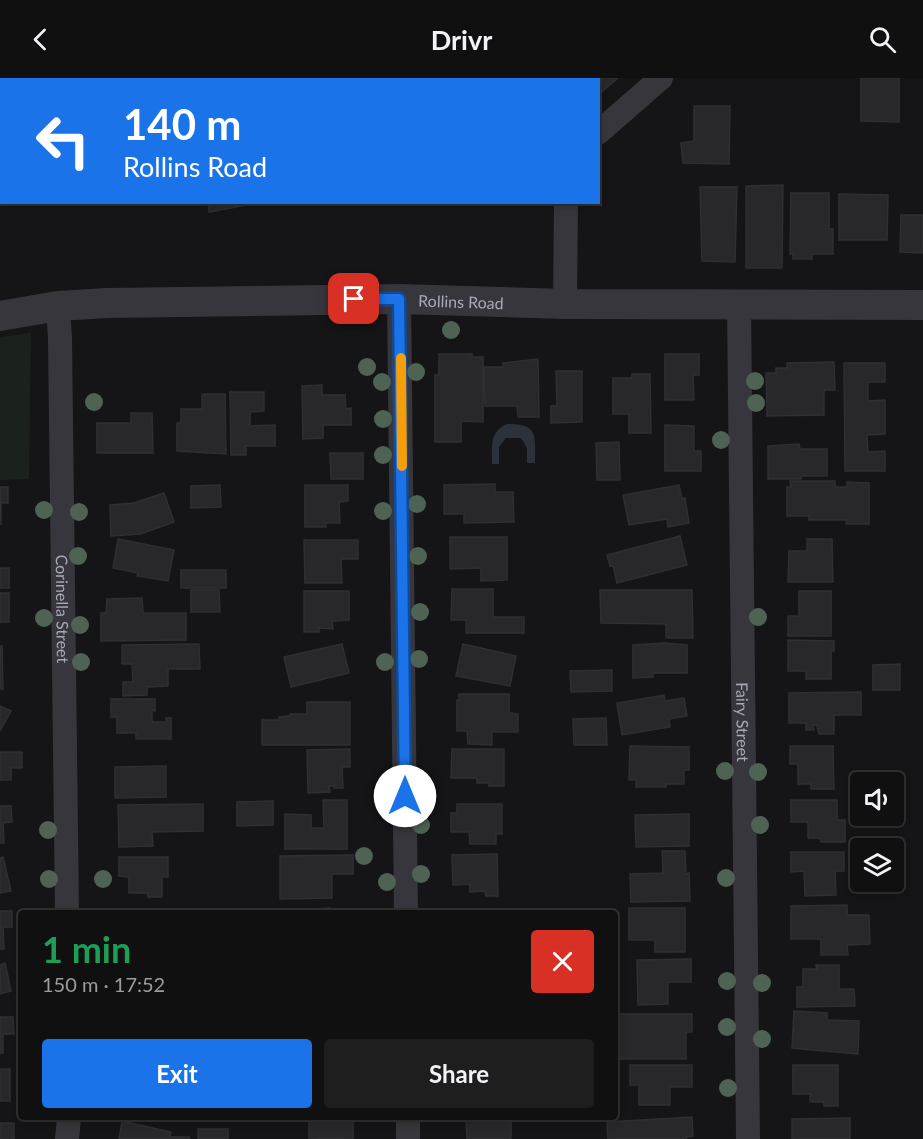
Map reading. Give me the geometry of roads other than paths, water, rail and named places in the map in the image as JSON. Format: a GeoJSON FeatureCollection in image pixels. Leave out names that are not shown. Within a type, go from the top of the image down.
{"type":"FeatureCollection","features":[{"type":"Feature","properties":{"kind":"street"},"geometry":{"type":"LineString","coordinates":[[600,131],[661,78]]}},
{"type":"Feature","properties":{"kind":"street"},"geometry":{"type":"LineString","coordinates":[[565,304],[566,204]]}},
{"type":"Feature","properties":{"kind":"street"},"geometry":{"type":"LineString","coordinates":[[399,299],[406,910]]}},
{"type":"Feature","properties":{"kind":"street","name":"Rollins Road"},"geometry":{"type":"LineString","coordinates":[[0,316],[58,306],[107,303],[399,299],[565,304],[923,305]]}},
{"type":"Feature","properties":{"kind":"street","name":"Fairy Street"},"geometry":{"type":"LineString","coordinates":[[739,305],[748,1139]]}},
{"type":"Feature","properties":{"kind":"street","name":"Corinella Street"},"geometry":{"type":"LineString","coordinates":[[58,306],[66,910]]}},
{"type":"Feature","properties":{"kind":"street"},"geometry":{"type":"LineString","coordinates":[[408,1120],[408,1139]]}}]}
